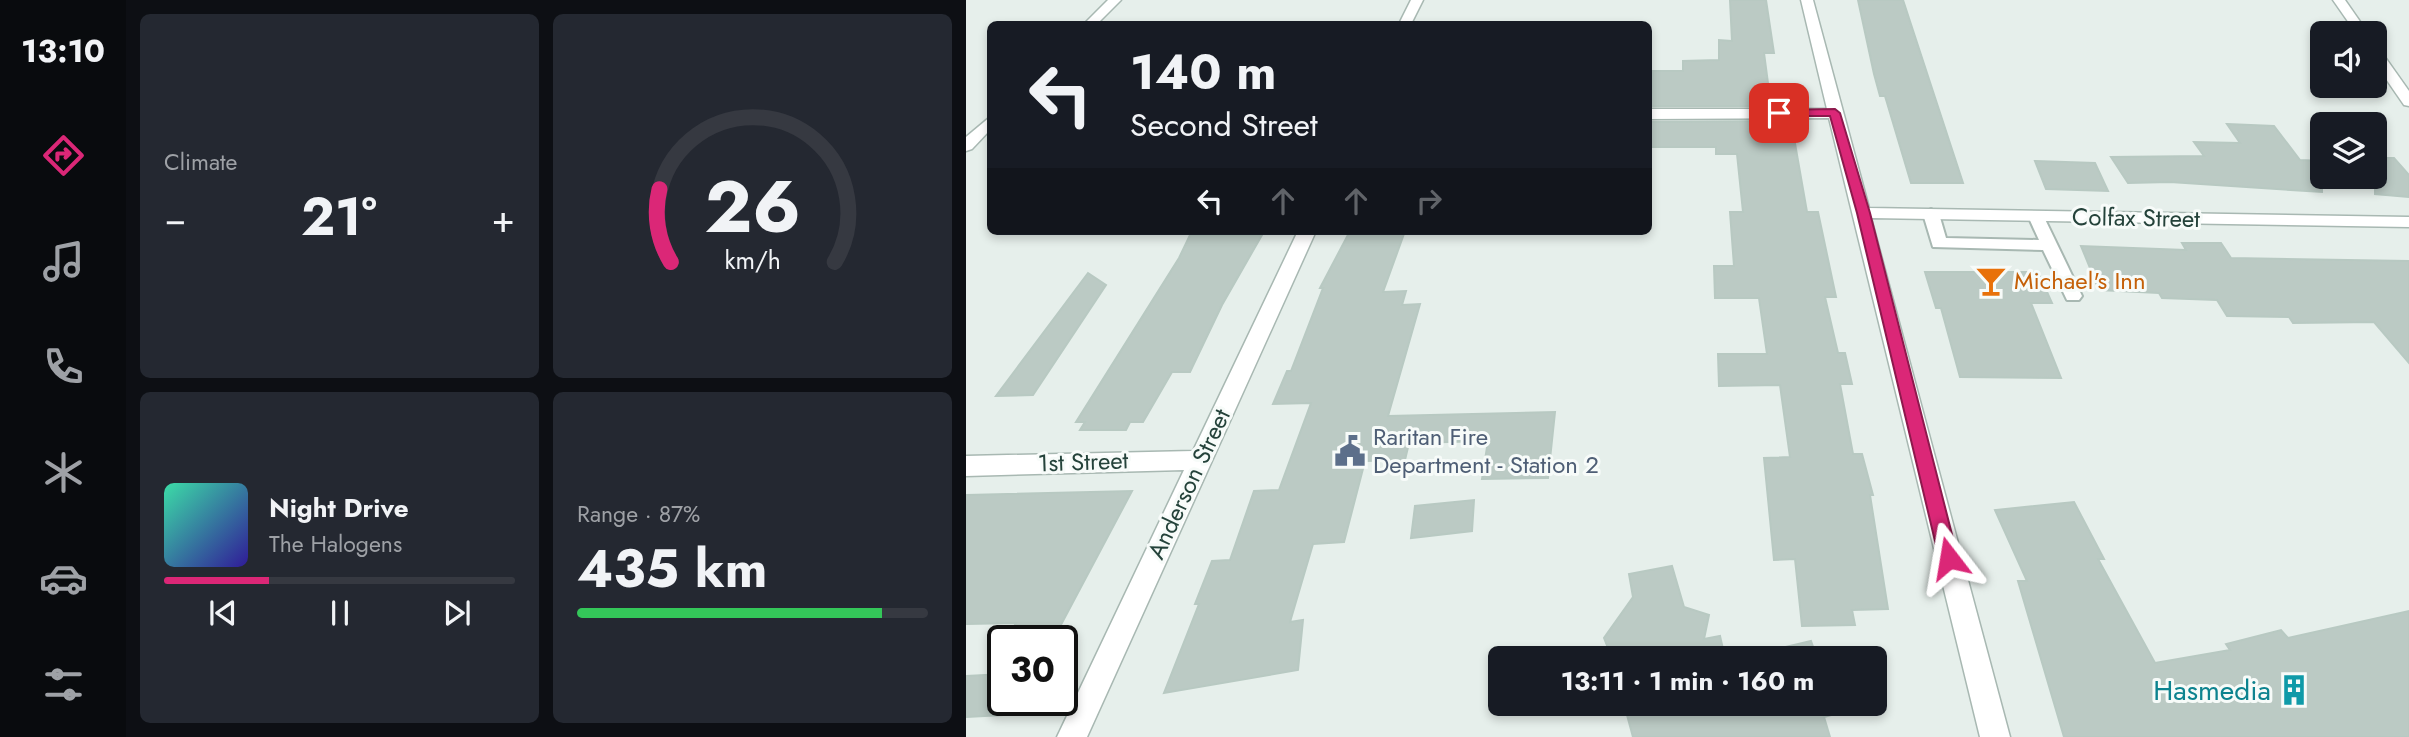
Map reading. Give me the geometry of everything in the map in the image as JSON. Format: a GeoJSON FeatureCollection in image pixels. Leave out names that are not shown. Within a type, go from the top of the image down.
{"type":"FeatureCollection","features":[{"type":"Feature","properties":{"kind":"street"},"geometry":{"type":"LineString","coordinates":[[1093,21],[1115,0]]}},
{"type":"Feature","properties":{"kind":"street"},"geometry":{"type":"LineString","coordinates":[[1406,21],[1417,0]]}},
{"type":"Feature","properties":{"kind":"street"},"geometry":{"type":"LineString","coordinates":[[1808,0],[1995,737]]}},
{"type":"Feature","properties":{"kind":"street"},"geometry":{"type":"LineString","coordinates":[[2340,0],[2354,21]]}},
{"type":"Feature","properties":{"kind":"street"},"geometry":{"type":"LineString","coordinates":[[2387,70],[2409,102]]}},
{"type":"Feature","properties":{"kind":"street"},"geometry":{"type":"LineString","coordinates":[[1652,114],[1835,113]]}},
{"type":"Feature","properties":{"kind":"street"},"geometry":{"type":"LineString","coordinates":[[966,126],[987,125]]}},
{"type":"Feature","properties":{"kind":"street"},"geometry":{"type":"LineString","coordinates":[[966,146],[987,127]]}},
{"type":"Feature","properties":{"kind":"street","name":"Colfax Street"},"geometry":{"type":"LineString","coordinates":[[1863,213],[2409,222]]}},
{"type":"Feature","properties":{"kind":"street","name":"Anderson Street"},"geometry":{"type":"LineString","coordinates":[[1072,737],[1305,235]]}},
{"type":"Feature","properties":{"kind":"street","name":"1st Street"},"geometry":{"type":"LineString","coordinates":[[966,466],[1199,460]]}},
{"type":"Feature","properties":{"kind":"lane"},"geometry":{"type":"LineString","coordinates":[[1931,214],[1939,243],[2049,245]]}},
{"type":"Feature","properties":{"kind":"lane"},"geometry":{"type":"LineString","coordinates":[[2036,216],[2073,296]]}},
{"type":"Feature","properties":{"kind":"building"},"geometry":{"type":"Polygon","coordinates":[[[1730,0],[1766,0],[1774,53],[1764,53],[1771,106],[1652,106],[1653,71],[1683,71],[1683,61],[1719,60],[1719,40],[1732,41],[1730,0]]]}},
{"type":"Feature","properties":{"kind":"building"},"geometry":{"type":"Polygon","coordinates":[[[1858,0],[1903,0],[1963,183],[1911,183],[1885,96],[1880,96],[1858,0]]]}},
{"type":"Feature","properties":{"kind":"building"},"geometry":{"type":"Polygon","coordinates":[[[1773,121],[1775,132],[1793,132],[1807,212],[1818,212],[1836,297],[1825,297],[1838,353],[1845,353],[1852,384],[1840,384],[1853,454],[1862,454],[1873,495],[1870,495],[1888,609],[1852,610],[1855,625],[1802,626],[1795,559],[1774,560],[1764,458],[1790,457],[1780,385],[1719,386],[1718,354],[1767,354],[1759,298],[1715,298],[1714,266],[1734,266],[1730,212],[1743,212],[1737,154],[1716,154],[1716,147],[1652,147],[1652,122],[1773,121]]]}},
{"type":"Feature","properties":{"kind":"building"},"geometry":{"type":"Polygon","coordinates":[[[2227,124],[2274,126],[2300,160],[2310,160],[2310,189],[2322,189],[2322,192],[2170,182],[2128,183],[2111,157],[2204,156],[2194,142],[2240,143],[2227,124]]]}},
{"type":"Feature","properties":{"kind":"building"},"geometry":{"type":"Polygon","coordinates":[[[2387,158],[2394,158],[2409,175],[2409,197],[2375,194],[2375,189],[2387,189],[2387,158]]]}},
{"type":"Feature","properties":{"kind":"building"},"geometry":{"type":"Polygon","coordinates":[[[2035,161],[2095,163],[2108,191],[2046,189],[2035,161]]]}},
{"type":"Feature","properties":{"kind":"building"},"geometry":{"type":"Polygon","coordinates":[[[1190,235],[1262,235],[1222,305],[1190,372],[1172,372],[1143,422],[1130,422],[1126,430],[1080,430],[1085,422],[1076,422],[1179,258],[1190,235]]]}},
{"type":"Feature","properties":{"kind":"building"},"geometry":{"type":"Polygon","coordinates":[[[1348,235],[1404,235],[1383,292],[1406,291],[1402,305],[1420,304],[1388,416],[1555,412],[1548,478],[1482,479],[1488,441],[1409,443],[1405,460],[1365,461],[1344,542],[1313,544],[1290,622],[1303,620],[1298,670],[1164,693],[1199,604],[1195,604],[1212,561],[1230,560],[1254,491],[1279,490],[1311,403],[1273,404],[1287,371],[1291,371],[1323,288],[1320,288],[1348,235]]]}},
{"type":"Feature","properties":{"kind":"building"},"geometry":{"type":"Polygon","coordinates":[[[2182,243],[2221,243],[2231,258],[2409,261],[2409,363],[2374,322],[2293,323],[2289,317],[2227,316],[2217,300],[2162,298],[2159,293],[2099,290],[2081,246],[2186,250],[2182,243]]]}},
{"type":"Feature","properties":{"kind":"building"},"geometry":{"type":"Polygon","coordinates":[[[1925,272],[2038,272],[2052,303],[2031,303],[2061,378],[1960,377],[1941,308],[1936,308],[1925,272]]]}},
{"type":"Feature","properties":{"kind":"building"},"geometry":{"type":"Polygon","coordinates":[[[1088,273],[1106,285],[1033,395],[996,396],[1088,273]]]}},
{"type":"Feature","properties":{"kind":"building"},"geometry":{"type":"Polygon","coordinates":[[[1132,491],[1061,625],[966,624],[966,495],[1132,491]]]}},
{"type":"Feature","properties":{"kind":"building"},"geometry":{"type":"Polygon","coordinates":[[[1474,500],[1472,531],[1411,538],[1415,506],[1474,500]]]}},
{"type":"Feature","properties":{"kind":"building"},"geometry":{"type":"Polygon","coordinates":[[[2074,502],[2104,559],[2098,559],[2155,663],[2230,650],[2226,644],[2281,630],[2288,638],[2409,611],[2409,737],[2064,737],[2018,581],[2027,581],[1995,510],[2074,502]]]}},
{"type":"Feature","properties":{"kind":"building"},"geometry":{"type":"Polygon","coordinates":[[[1672,566],[1684,607],[1709,615],[1704,639],[1720,636],[1722,646],[1607,646],[1604,638],[1633,597],[1629,574],[1672,566]]]}},
{"type":"Feature","properties":{"kind":"building"},"geometry":{"type":"Polygon","coordinates":[[[1811,641],[1813,646],[1790,646],[1811,641]]]}},
{"type":"Feature","properties":{"kind":"building"},"geometry":{"type":"Polygon","coordinates":[[[987,675],[987,716],[966,717],[966,676],[987,675]]]}},
{"type":"Feature","properties":{"kind":"building"},"geometry":{"type":"Polygon","coordinates":[[[1627,716],[1828,716],[1824,717],[1830,737],[1633,737],[1627,716]]]}},
{"type":"Feature","properties":{"kind":"place","name":"Michael's Inn"},"geometry":{"type":"Point","coordinates":[1991,281]}},
{"type":"Feature","properties":{"kind":"place","name":"Raritan Fire Department - Station 2"},"geometry":{"type":"Point","coordinates":[1350,451]}},
{"type":"Feature","properties":{"kind":"place","name":"Hasmedia"},"geometry":{"type":"Point","coordinates":[2294,690]}},
{"type":"Feature","properties":{"kind":"route"},"geometry":{"type":"LineString","coordinates":[[1779,113],[1835,113],[1863,213],[1949,558]]}}]}
